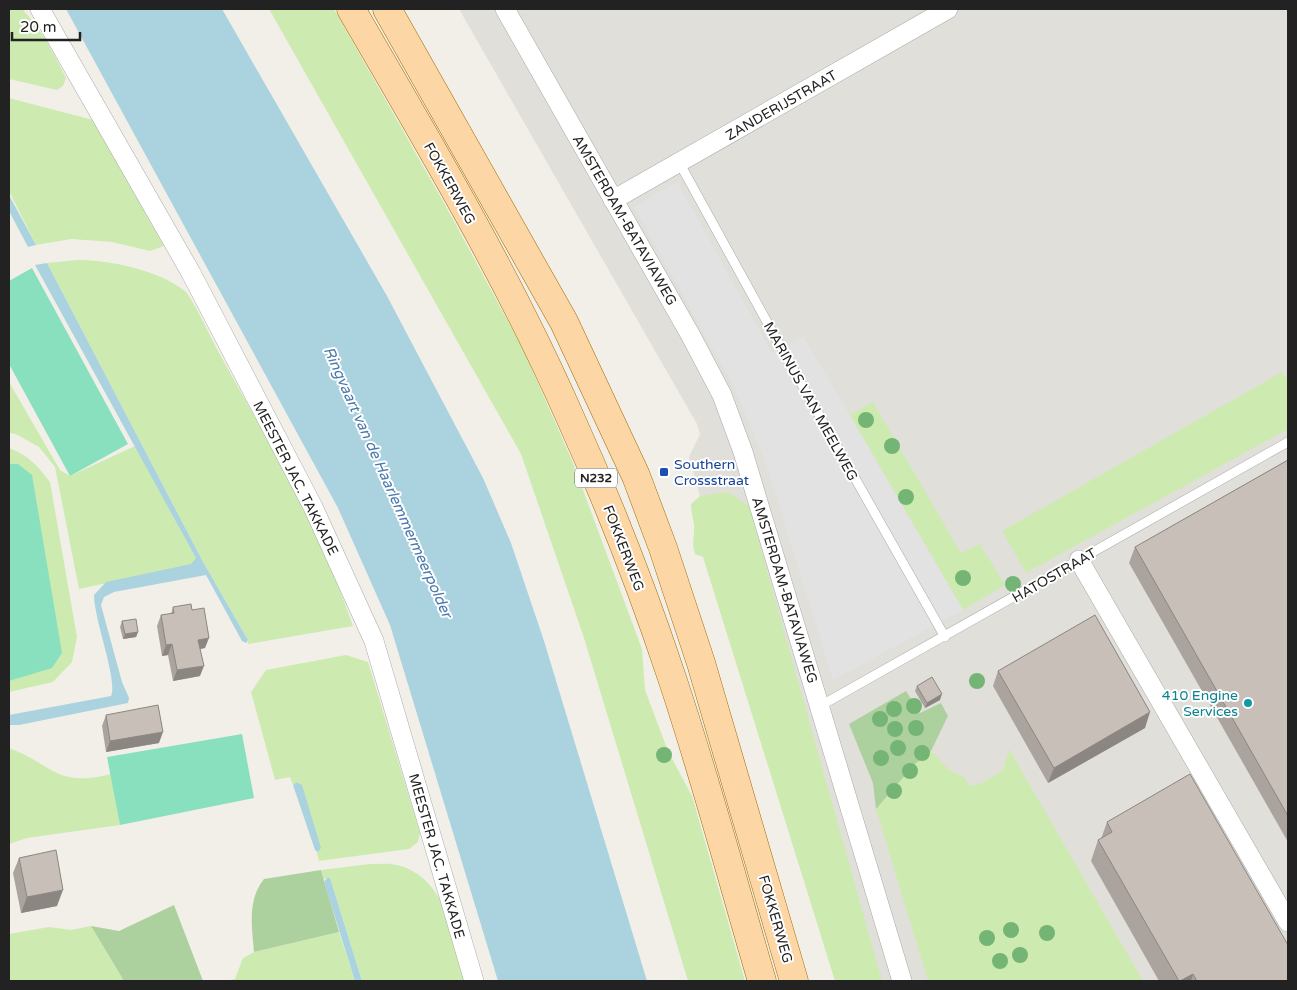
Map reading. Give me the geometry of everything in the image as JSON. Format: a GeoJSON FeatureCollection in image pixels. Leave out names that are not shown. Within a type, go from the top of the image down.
{"type":"FeatureCollection","features":[{"type":"Feature","properties":{"kind":"main road","name":"FOKKERWEG"},"geometry":{"type":"LineString","coordinates":[[351,9],[448,177],[536,344],[570,417],[613,518],[671,675],[762,981]]}},
{"type":"Feature","properties":{"kind":"main road","name":"FOKKERWEG"},"geometry":{"type":"LineString","coordinates":[[387,9],[564,322],[636,476],[663,548],[701,663],[794,981]]}},
{"type":"Feature","properties":{"kind":"street","name":"MEESTER JAC. TAKKADE"},"geometry":{"type":"LineString","coordinates":[[40,9],[195,282],[313,507],[374,641],[474,981]]}},
{"type":"Feature","properties":{"kind":"street","name":"AMSTERDAM-BATAVIAWEG"},"geometry":{"type":"LineString","coordinates":[[505,9],[691,336],[722,395],[743,452],[902,981]]}},
{"type":"Feature","properties":{"kind":"street","name":"ZANDERIJSTRAAT"},"geometry":{"type":"LineString","coordinates":[[614,200],[680,164],[948,9]]}},
{"type":"Feature","properties":{"kind":"street"},"geometry":{"type":"LineString","coordinates":[[1079,560],[1288,922]]}},
{"type":"Feature","properties":{"kind":"lane","name":"MARINUS VAN MEELWEG"},"geometry":{"type":"LineString","coordinates":[[680,164],[788,360],[945,637]]}},
{"type":"Feature","properties":{"kind":"lane","name":"HATOSTRAAT"},"geometry":{"type":"LineString","coordinates":[[820,706],[1288,442]]}},
{"type":"Feature","properties":{"kind":"shaded area"},"geometry":{"type":"Polygon","coordinates":[[[459,9],[1288,9],[1288,981],[857,981],[720,504],[700,496],[689,457],[700,434],[697,424],[459,9]]]}},
{"type":"Feature","properties":{"kind":"shaded area"},"geometry":{"type":"Polygon","coordinates":[[[677,182],[772,353],[804,337],[963,610],[833,680],[765,461],[733,385],[634,207],[677,182]]]}},
{"type":"Feature","properties":{"kind":"green space"},"geometry":{"type":"Polygon","coordinates":[[[9,9],[22,9],[47,42],[66,78],[63,86],[57,90],[9,79],[9,9]]]}},
{"type":"Feature","properties":{"kind":"green space"},"geometry":{"type":"Polygon","coordinates":[[[269,9],[334,9],[449,212],[524,351],[573,463],[642,649],[645,690],[668,751],[692,796],[745,981],[688,981],[584,638],[521,454],[269,9]]]}},
{"type":"Feature","properties":{"kind":"green space"},"geometry":{"type":"Polygon","coordinates":[[[9,98],[93,120],[164,246],[150,251],[112,242],[71,239],[36,245],[9,191],[9,98]]]}},
{"type":"Feature","properties":{"kind":"green space"},"geometry":{"type":"Polygon","coordinates":[[[77,260],[119,264],[148,272],[162,277],[185,291],[292,486],[325,555],[353,626],[248,644],[247,638],[202,560],[47,263],[77,260]]]}},
{"type":"Feature","properties":{"kind":"green space"},"geometry":{"type":"Polygon","coordinates":[[[32,268],[128,444],[70,476],[9,364],[9,281],[32,268]]]}},
{"type":"Feature","properties":{"kind":"green space"},"geometry":{"type":"Polygon","coordinates":[[[1282,372],[1288,381],[1288,429],[1026,573],[1002,531],[1282,372]]]}},
{"type":"Feature","properties":{"kind":"green space"},"geometry":{"type":"Polygon","coordinates":[[[9,382],[60,470],[70,476],[135,446],[200,563],[79,589],[55,467],[39,447],[16,434],[9,433],[9,382]]]}},
{"type":"Feature","properties":{"kind":"green space"},"geometry":{"type":"Polygon","coordinates":[[[873,402],[961,553],[980,544],[1005,585],[963,610],[850,415],[873,402]]]}},
{"type":"Feature","properties":{"kind":"green space"},"geometry":{"type":"Polygon","coordinates":[[[9,448],[22,454],[32,462],[50,482],[77,637],[72,662],[53,682],[9,692],[9,448]]]}},
{"type":"Feature","properties":{"kind":"green space"},"geometry":{"type":"Polygon","coordinates":[[[9,464],[18,464],[32,475],[62,653],[52,668],[9,681],[9,464]]]}},
{"type":"Feature","properties":{"kind":"green space"},"geometry":{"type":"Polygon","coordinates":[[[728,492],[749,506],[882,981],[835,981],[703,557],[695,554],[691,504],[700,496],[728,492]]]}},
{"type":"Feature","properties":{"kind":"green space"},"geometry":{"type":"Polygon","coordinates":[[[346,655],[368,662],[420,833],[418,842],[409,849],[319,861],[299,782],[293,785],[290,777],[275,780],[251,692],[266,670],[346,655]]]}},
{"type":"Feature","properties":{"kind":"green space"},"geometry":{"type":"Polygon","coordinates":[[[906,691],[920,713],[941,703],[948,716],[931,751],[915,764],[876,809],[873,783],[849,724],[906,691]]]}},
{"type":"Feature","properties":{"kind":"green space"},"geometry":{"type":"Polygon","coordinates":[[[242,734],[254,798],[120,825],[107,757],[242,734]]]}},
{"type":"Feature","properties":{"kind":"green space"},"geometry":{"type":"Polygon","coordinates":[[[9,748],[66,776],[92,778],[111,774],[120,825],[27,838],[9,844],[9,748]]]}},
{"type":"Feature","properties":{"kind":"green space"},"geometry":{"type":"Polygon","coordinates":[[[1009,749],[1143,981],[928,981],[876,809],[915,764],[931,751],[949,770],[965,778],[969,786],[982,783],[1003,770],[1009,749]]]}},
{"type":"Feature","properties":{"kind":"green space"},"geometry":{"type":"Polygon","coordinates":[[[370,864],[397,865],[414,872],[427,882],[438,896],[446,912],[467,981],[362,981],[330,878],[324,879],[321,870],[370,864]]]}},
{"type":"Feature","properties":{"kind":"green space"},"geometry":{"type":"Polygon","coordinates":[[[321,870],[339,932],[254,952],[253,905],[255,896],[264,879],[321,870]]]}},
{"type":"Feature","properties":{"kind":"green space"},"geometry":{"type":"Polygon","coordinates":[[[174,905],[203,981],[124,981],[91,926],[119,931],[174,905]]]}},
{"type":"Feature","properties":{"kind":"green space"},"geometry":{"type":"Polygon","coordinates":[[[91,926],[124,981],[9,981],[9,934],[49,927],[71,930],[91,926]]]}},
{"type":"Feature","properties":{"kind":"green space"},"geometry":{"type":"Polygon","coordinates":[[[339,932],[355,981],[223,981],[235,979],[243,958],[254,952],[339,932]]]}},
{"type":"Feature","properties":{"kind":"water","name":"Ringvaart van de Haarlemmermeerpolder"},"geometry":{"type":"Polygon","coordinates":[[[66,9],[222,9],[387,296],[483,478],[511,543],[544,641],[647,981],[498,981],[390,625],[338,508],[66,9]]]}},
{"type":"Feature","properties":{"kind":"water"},"geometry":{"type":"Polygon","coordinates":[[[9,195],[36,245],[28,247],[9,211],[9,195]]]}},
{"type":"Feature","properties":{"kind":"water"},"geometry":{"type":"Polygon","coordinates":[[[47,263],[202,560],[248,640],[246,643],[242,641],[206,575],[114,592],[104,597],[101,605],[122,682],[129,698],[128,703],[19,725],[9,725],[9,715],[111,696],[109,664],[94,595],[106,582],[191,564],[196,558],[35,265],[47,263]]]}},
{"type":"Feature","properties":{"kind":"water"},"geometry":{"type":"Polygon","coordinates":[[[297,782],[302,785],[321,848],[318,852],[315,850],[293,785],[297,782]]]}},
{"type":"Feature","properties":{"kind":"water"},"geometry":{"type":"Polygon","coordinates":[[[327,878],[330,878],[362,981],[355,981],[324,882],[327,878]]]}},
{"type":"Feature","properties":{"kind":"building","name":"410 Engine Services"},"geometry":{"type":"Polygon","coordinates":[[[1288,460],[1288,816],[1135,547],[1288,460]]]}},
{"type":"Feature","properties":{"kind":"building"},"geometry":{"type":"Polygon","coordinates":[[[191,604],[192,610],[204,608],[209,638],[198,640],[204,666],[177,670],[172,644],[166,645],[161,615],[174,613],[173,607],[191,604]]]}},
{"type":"Feature","properties":{"kind":"building"},"geometry":{"type":"Polygon","coordinates":[[[1095,615],[1150,712],[1054,768],[998,671],[1095,615]]]}},
{"type":"Feature","properties":{"kind":"building"},"geometry":{"type":"Polygon","coordinates":[[[136,619],[138,632],[125,634],[122,621],[136,619]]]}},
{"type":"Feature","properties":{"kind":"building"},"geometry":{"type":"Polygon","coordinates":[[[932,677],[942,694],[927,703],[917,686],[932,677]]]}},
{"type":"Feature","properties":{"kind":"building"},"geometry":{"type":"Polygon","coordinates":[[[158,705],[163,732],[110,741],[106,715],[158,705]]]}},
{"type":"Feature","properties":{"kind":"building"},"geometry":{"type":"Polygon","coordinates":[[[1190,774],[1288,945],[1288,981],[1197,981],[1193,974],[1179,981],[1098,840],[1112,832],[1107,822],[1190,774]]]}},
{"type":"Feature","properties":{"kind":"building"},"geometry":{"type":"Polygon","coordinates":[[[56,850],[63,890],[27,897],[19,858],[56,850]]]}},
{"type":"Feature","properties":{"kind":"place","name":"Southern Crossstraat"},"geometry":{"type":"Point","coordinates":[664,472]}},
{"type":"Feature","properties":{"kind":"place","name":"410 Engine Services"},"geometry":{"type":"Point","coordinates":[1248,703]}}]}
